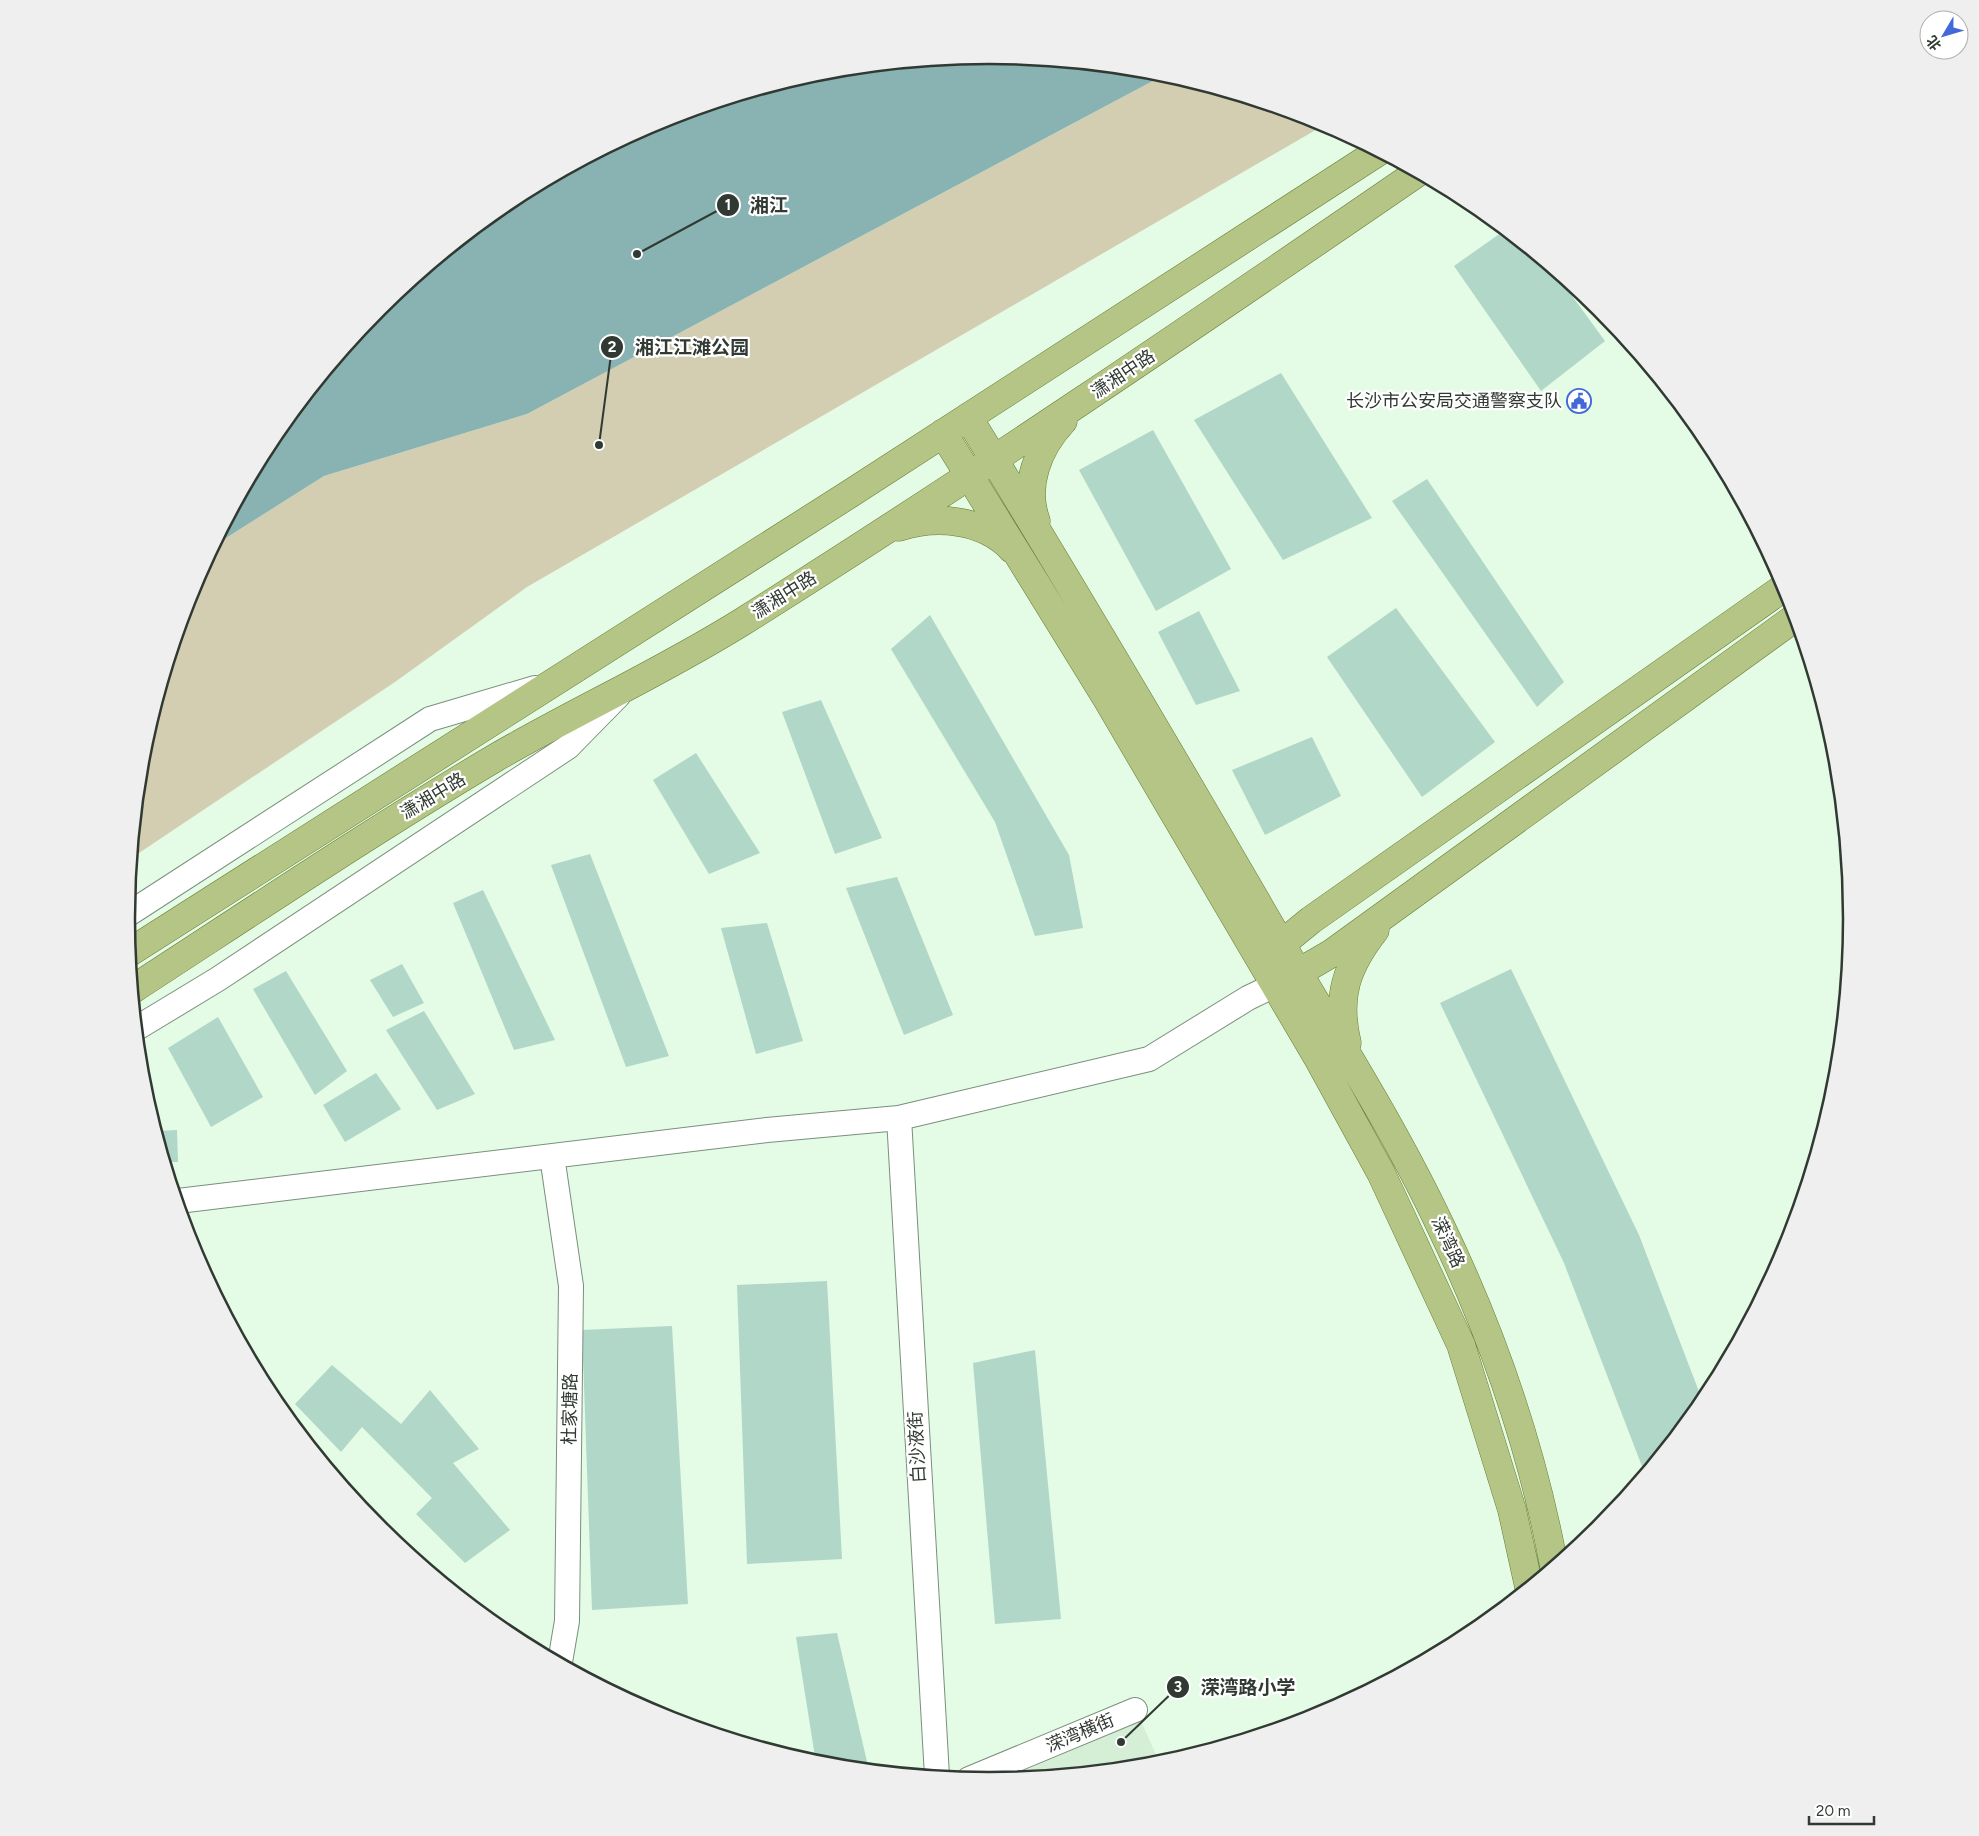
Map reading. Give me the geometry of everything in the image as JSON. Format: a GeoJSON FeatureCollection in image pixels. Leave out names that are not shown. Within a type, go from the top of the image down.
{"type":"FeatureCollection","features":[{"type":"Feature","properties":{"kind":"main road","name":"潇湘中路"},"geometry":{"type":"LineString","coordinates":[[136,948],[556,682],[1373,155]]}},
{"type":"Feature","properties":{"kind":"main road","name":"潇湘中路"},"geometry":{"type":"LineString","coordinates":[[138,986],[408,810],[500,755],[624,690],[738,624],[1078,404],[1413,176]]}},
{"type":"Feature","properties":{"kind":"main road"},"geometry":{"type":"LineString","coordinates":[[1036,557],[1031,483],[1039,458],[1050,435],[1078,404]]}},
{"type":"Feature","properties":{"kind":"main road"},"geometry":{"type":"LineString","coordinates":[[968,417],[994,459],[1036,557],[1261,962],[1381,1173],[1461,1345],[1512,1510],[1527,1582]]}},
{"type":"Feature","properties":{"kind":"main road"},"geometry":{"type":"LineString","coordinates":[[943,433],[970,475],[1036,557],[1243,878],[1269,903],[1289,914],[1304,915],[1343,898]]}},
{"type":"Feature","properties":{"kind":"main road"},"geometry":{"type":"LineString","coordinates":[[876,536],[900,526],[924,520],[950,521],[976,526],[994,535],[1010,547],[1036,557]]}},
{"type":"Feature","properties":{"kind":"main road"},"geometry":{"type":"LineString","coordinates":[[1261,962],[1281,944],[1343,898],[1779,591]]}},
{"type":"Feature","properties":{"kind":"main road"},"geometry":{"type":"LineString","coordinates":[[1275,985],[1332,953],[1790,621]]}},
{"type":"Feature","properties":{"kind":"main road","name":"溁湾路"},"geometry":{"type":"LineString","coordinates":[[1243,878],[1360,1076],[1441,1226],[1485,1324],[1522,1430],[1553,1560]]}},
{"type":"Feature","properties":{"kind":"main road"},"geometry":{"type":"LineString","coordinates":[[1360,1076],[1348,1048],[1342,1019],[1344,984],[1367,940],[1389,912]]}},
{"type":"Feature","properties":{"kind":"street"},"geometry":{"type":"LineString","coordinates":[[135,910],[430,719],[556,682]]}},
{"type":"Feature","properties":{"kind":"street"},"geometry":{"type":"LineString","coordinates":[[142,1025],[218,979],[568,747],[624,690]]}},
{"type":"Feature","properties":{"kind":"street"},"geometry":{"type":"LineString","coordinates":[[184,1200],[766,1130],[899,1118],[1149,1059],[1248,998],[1275,985]]}},
{"type":"Feature","properties":{"kind":"street","name":"白沙液街"},"geometry":{"type":"LineString","coordinates":[[899,1118],[937,1770]]}},
{"type":"Feature","properties":{"kind":"street","name":"杜家塘路"},"geometry":{"type":"LineString","coordinates":[[552,1156],[571,1286],[567,1620],[561,1657]]}},
{"type":"Feature","properties":{"kind":"street","name":"溁湾横街"},"geometry":{"type":"LineString","coordinates":[[986,1772],[1135,1710]]}},
{"type":"Feature","properties":{"kind":"shaded area"},"geometry":{"type":"Polygon","coordinates":[[[1155,80],[1211,93],[1264,109],[1317,129],[527,587],[395,682],[138,854],[152,751],[164,697],[200,591],[223,540],[324,476],[527,414],[1155,80]]]}},
{"type":"Feature","properties":{"kind":"shaded area"},"geometry":{"type":"Polygon","coordinates":[[[1141,1721],[1156,1756],[1101,1765],[1025,1771],[1141,1721]]]}},
{"type":"Feature","properties":{"kind":"water"},"geometry":{"type":"Polygon","coordinates":[[[990,64],[1101,71],[1155,80],[527,414],[324,476],[223,540],[279,443],[347,355],[385,314],[469,240],[562,178],[612,152],[663,129],[715,109],[768,93],[823,80],[878,71],[990,64]]]}},
{"type":"Feature","properties":{"kind":"building"},"geometry":{"type":"Polygon","coordinates":[[[1500,233],[1567,289],[1605,341],[1541,391],[1454,266],[1500,233]]]}},
{"type":"Feature","properties":{"kind":"building"},"geometry":{"type":"Polygon","coordinates":[[[1281,373],[1372,518],[1283,560],[1194,420],[1281,373]]]}},
{"type":"Feature","properties":{"kind":"building"},"geometry":{"type":"Polygon","coordinates":[[[1153,430],[1231,569],[1156,611],[1079,470],[1153,430]]]}},
{"type":"Feature","properties":{"kind":"building"},"geometry":{"type":"Polygon","coordinates":[[[1427,479],[1564,682],[1537,707],[1392,501],[1427,479]]]}},
{"type":"Feature","properties":{"kind":"building"},"geometry":{"type":"Polygon","coordinates":[[[1396,608],[1495,742],[1422,797],[1327,657],[1396,608]]]}},
{"type":"Feature","properties":{"kind":"building"},"geometry":{"type":"Polygon","coordinates":[[[1199,611],[1240,691],[1196,705],[1158,632],[1199,611]]]}},
{"type":"Feature","properties":{"kind":"building"},"geometry":{"type":"Polygon","coordinates":[[[930,615],[1069,855],[1083,928],[1035,936],[995,822],[891,649],[930,615]]]}},
{"type":"Feature","properties":{"kind":"building"},"geometry":{"type":"Polygon","coordinates":[[[821,700],[882,838],[835,854],[782,712],[821,700]]]}},
{"type":"Feature","properties":{"kind":"building"},"geometry":{"type":"Polygon","coordinates":[[[1312,737],[1341,796],[1265,835],[1232,770],[1312,737]]]}},
{"type":"Feature","properties":{"kind":"building"},"geometry":{"type":"Polygon","coordinates":[[[696,753],[760,853],[709,874],[653,780],[696,753]]]}},
{"type":"Feature","properties":{"kind":"building"},"geometry":{"type":"Polygon","coordinates":[[[590,854],[669,1056],[626,1067],[551,865],[590,854]]]}},
{"type":"Feature","properties":{"kind":"building"},"geometry":{"type":"Polygon","coordinates":[[[897,877],[953,1015],[904,1035],[846,888],[897,877]]]}},
{"type":"Feature","properties":{"kind":"building"},"geometry":{"type":"Polygon","coordinates":[[[483,890],[555,1040],[514,1050],[453,903],[483,890]]]}},
{"type":"Feature","properties":{"kind":"building"},"geometry":{"type":"Polygon","coordinates":[[[767,923],[803,1041],[756,1054],[721,928],[767,923]]]}},
{"type":"Feature","properties":{"kind":"building"},"geometry":{"type":"Polygon","coordinates":[[[402,964],[424,1003],[393,1017],[370,980],[402,964]]]}},
{"type":"Feature","properties":{"kind":"building"},"geometry":{"type":"Polygon","coordinates":[[[1511,969],[1639,1235],[1700,1393],[1643,1468],[1564,1263],[1440,1003],[1511,969]]]}},
{"type":"Feature","properties":{"kind":"building"},"geometry":{"type":"Polygon","coordinates":[[[286,971],[347,1071],[315,1095],[253,989],[286,971]]]}},
{"type":"Feature","properties":{"kind":"building"},"geometry":{"type":"Polygon","coordinates":[[[424,1011],[475,1094],[437,1110],[386,1030],[424,1011]]]}},
{"type":"Feature","properties":{"kind":"building"},"geometry":{"type":"Polygon","coordinates":[[[218,1017],[263,1097],[211,1127],[168,1048],[218,1017]]]}},
{"type":"Feature","properties":{"kind":"building"},"geometry":{"type":"Polygon","coordinates":[[[376,1073],[401,1109],[345,1142],[323,1105],[376,1073]]]}},
{"type":"Feature","properties":{"kind":"building"},"geometry":{"type":"Polygon","coordinates":[[[177,1130],[178,1162],[171,1162],[162,1131],[177,1130]]]}},
{"type":"Feature","properties":{"kind":"building"},"geometry":{"type":"Polygon","coordinates":[[[827,1281],[842,1559],[747,1564],[737,1285],[827,1281]]]}},
{"type":"Feature","properties":{"kind":"building"},"geometry":{"type":"Polygon","coordinates":[[[672,1326],[688,1604],[592,1610],[582,1330],[672,1326]]]}},
{"type":"Feature","properties":{"kind":"building"},"geometry":{"type":"Polygon","coordinates":[[[1035,1350],[1061,1619],[995,1624],[973,1363],[1035,1350]]]}},
{"type":"Feature","properties":{"kind":"building"},"geometry":{"type":"Polygon","coordinates":[[[332,1365],[401,1424],[430,1390],[479,1449],[453,1463],[510,1530],[465,1563],[416,1514],[432,1498],[362,1427],[341,1452],[295,1404],[332,1365]]]}},
{"type":"Feature","properties":{"kind":"building"},"geometry":{"type":"Polygon","coordinates":[[[837,1633],[867,1763],[815,1754],[796,1637],[837,1633]]]}},
{"type":"Feature","properties":{"kind":"place","name":"湘江"},"geometry":{"type":"Point","coordinates":[637,254]}},
{"type":"Feature","properties":{"kind":"place","name":"长沙市公安局交通警察支队"},"geometry":{"type":"Point","coordinates":[1579,401]}},
{"type":"Feature","properties":{"kind":"place","name":"湘江江滩公园"},"geometry":{"type":"Point","coordinates":[599,445]}},
{"type":"Feature","properties":{"kind":"place","name":"溁湾路小学"},"geometry":{"type":"Point","coordinates":[1121,1742]}}]}
